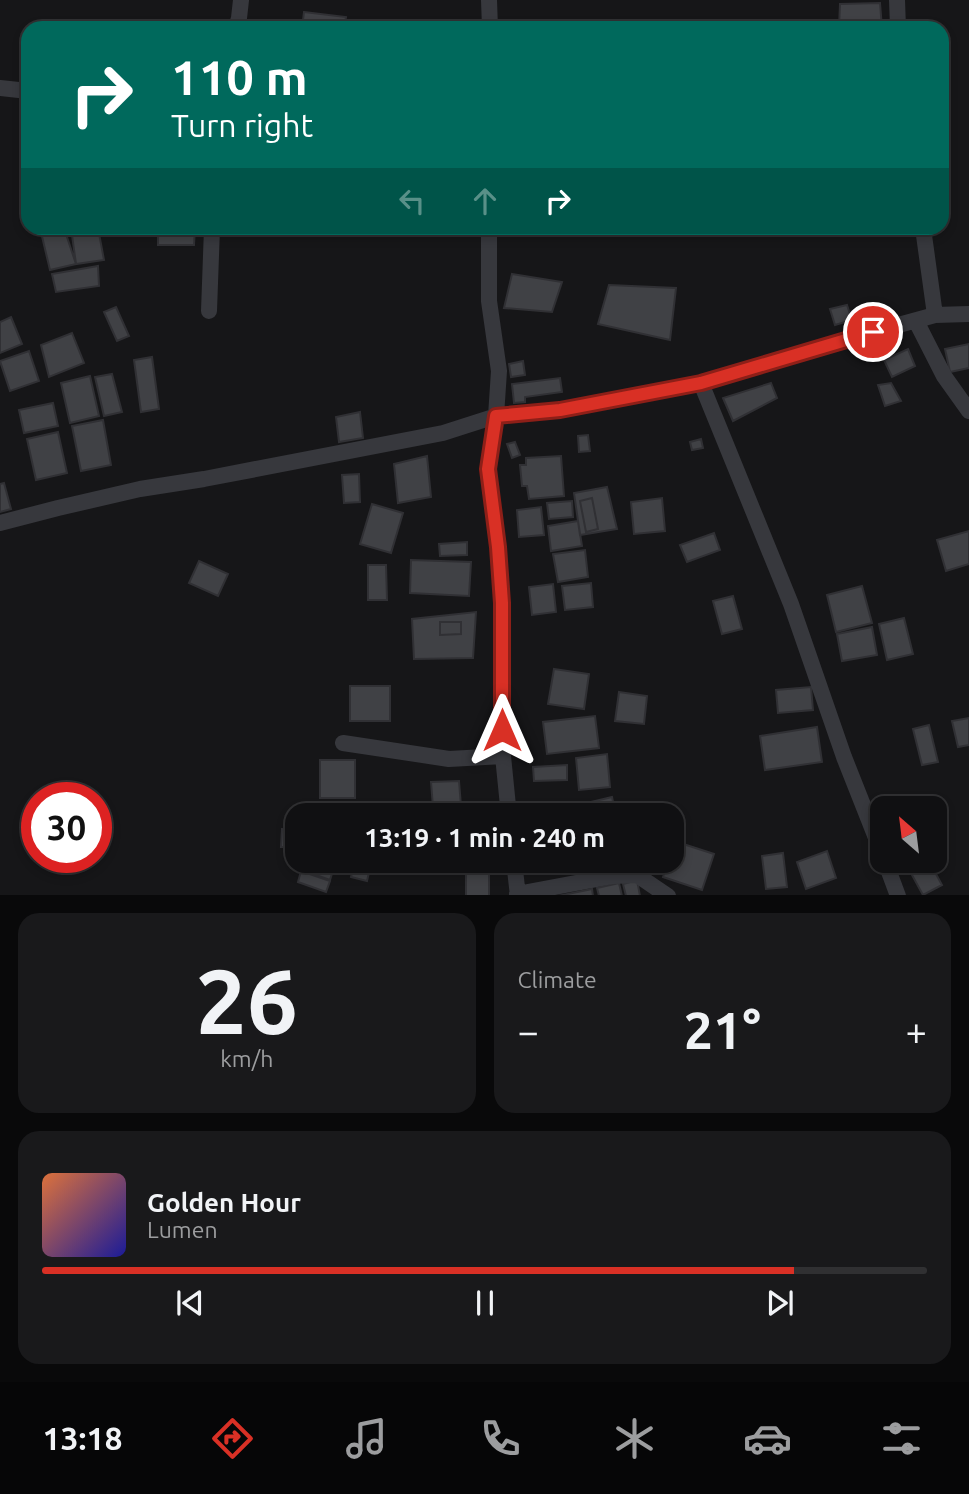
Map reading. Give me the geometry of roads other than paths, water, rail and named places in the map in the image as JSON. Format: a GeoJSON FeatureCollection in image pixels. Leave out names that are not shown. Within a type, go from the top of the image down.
{"type":"FeatureCollection","features":[{"type":"Feature","properties":{"kind":"street"},"geometry":{"type":"LineString","coordinates":[[238,21],[241,0]]}},
{"type":"Feature","properties":{"kind":"street"},"geometry":{"type":"LineString","coordinates":[[489,0],[490,21]]}},
{"type":"Feature","properties":{"kind":"street"},"geometry":{"type":"LineString","coordinates":[[897,0],[898,21]]}},
{"type":"Feature","properties":{"kind":"street"},"geometry":{"type":"LineString","coordinates":[[0,88],[21,90]]}},
{"type":"Feature","properties":{"kind":"street"},"geometry":{"type":"LineString","coordinates":[[209,311],[212,235]]}},
{"type":"Feature","properties":{"kind":"street"},"geometry":{"type":"LineString","coordinates":[[489,235],[489,301],[499,371],[488,469],[502,603],[503,756],[508,803]]}},
{"type":"Feature","properties":{"kind":"street"},"geometry":{"type":"LineString","coordinates":[[924,235],[935,315]]}},
{"type":"Feature","properties":{"kind":"street"},"geometry":{"type":"LineString","coordinates":[[0,523],[140,489],[443,433],[496,416],[560,410],[701,383],[935,315],[969,314]]}},
{"type":"Feature","properties":{"kind":"street"},"geometry":{"type":"LineString","coordinates":[[916,321],[944,376],[969,411]]}},
{"type":"Feature","properties":{"kind":"street"},"geometry":{"type":"LineString","coordinates":[[701,383],[791,604],[844,757],[870,823]]}},
{"type":"Feature","properties":{"kind":"street"},"geometry":{"type":"LineString","coordinates":[[344,743],[449,759],[503,756]]}},
{"type":"Feature","properties":{"kind":"street"},"geometry":{"type":"LineString","coordinates":[[515,873],[517,895],[613,876],[636,875],[668,895]]}},
{"type":"Feature","properties":{"kind":"street"},"geometry":{"type":"LineString","coordinates":[[890,873],[898,895]]}}]}
